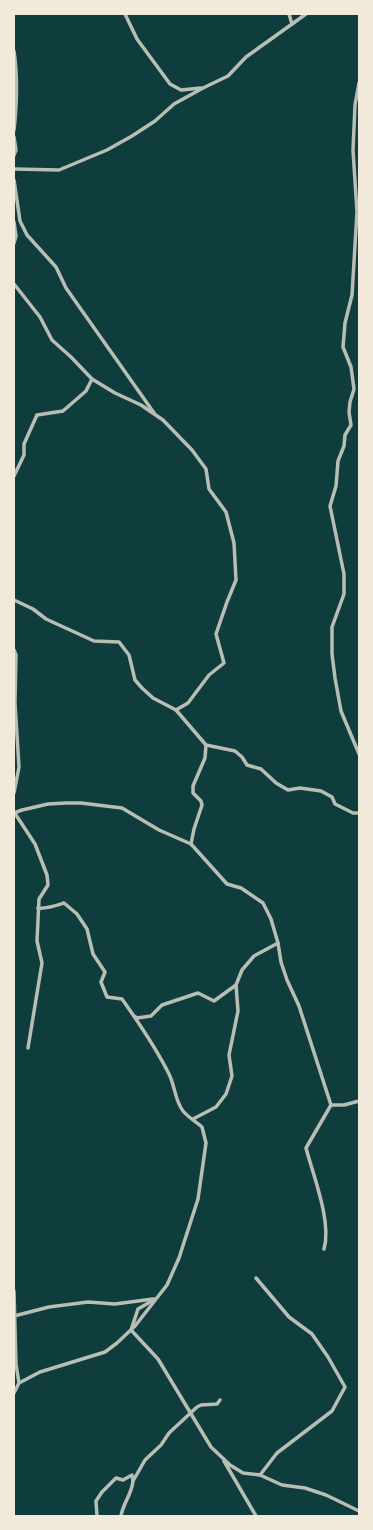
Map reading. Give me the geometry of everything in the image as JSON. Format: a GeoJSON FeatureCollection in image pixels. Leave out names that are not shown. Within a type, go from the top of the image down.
{"type":"FeatureCollection","features":[{"type":"Feature","properties":{"kind":"street"},"geometry":{"type":"LineString","coordinates":[[125,14],[137,39],[170,84],[181,90],[202,88]]}},
{"type":"Feature","properties":{"kind":"street"},"geometry":{"type":"LineString","coordinates":[[290,14],[292,24]]}},
{"type":"Feature","properties":{"kind":"street"},"geometry":{"type":"LineString","coordinates":[[14,170],[59,170],[84,160],[132,136],[154,121],[174,104],[202,88],[228,76],[246,56],[306,14]]}},
{"type":"Feature","properties":{"kind":"street"},"geometry":{"type":"LineString","coordinates":[[14,51],[17,70],[14,130]]}},
{"type":"Feature","properties":{"kind":"street"},"geometry":{"type":"LineString","coordinates":[[359,83],[355,105],[353,150],[358,204],[352,295],[345,323],[343,347],[351,367],[354,389],[349,412],[351,425],[345,435],[344,446],[338,461],[336,486],[330,506],[344,574],[344,594],[332,627],[332,654],[341,711],[359,754]]}},
{"type":"Feature","properties":{"kind":"street"},"geometry":{"type":"LineString","coordinates":[[14,138],[16,150],[14,155]]}},
{"type":"Feature","properties":{"kind":"street"},"geometry":{"type":"LineString","coordinates":[[14,180],[20,222],[27,235],[56,267],[66,288],[156,416]]}},
{"type":"Feature","properties":{"kind":"street"},"geometry":{"type":"LineString","coordinates":[[14,222],[16,236],[14,243]]}},
{"type":"Feature","properties":{"kind":"street"},"geometry":{"type":"LineString","coordinates":[[14,284],[40,317],[52,340],[92,379],[163,420],[192,450],[206,469],[209,489],[226,512],[234,542],[236,580],[216,634],[224,663],[209,675],[188,703],[176,710]]}},
{"type":"Feature","properties":{"kind":"street"},"geometry":{"type":"LineString","coordinates":[[14,476],[24,455],[24,444],[37,415],[63,411],[86,391],[92,379]]}},
{"type":"Feature","properties":{"kind":"street"},"geometry":{"type":"LineString","coordinates":[[14,600],[33,609],[46,619],[94,641],[119,642],[129,655],[135,680],[153,698],[176,710],[206,745],[235,752],[242,757],[247,765],[261,770],[276,783],[288,790],[300,788],[321,791],[332,797],[335,804],[354,813],[359,813]]}},
{"type":"Feature","properties":{"kind":"street"},"geometry":{"type":"LineString","coordinates":[[14,650],[16,655],[15,703],[19,767],[14,793]]}},
{"type":"Feature","properties":{"kind":"street"},"geometry":{"type":"LineString","coordinates":[[191,844],[202,805],[201,801],[193,793],[193,786],[205,758],[206,745]]}},
{"type":"Feature","properties":{"kind":"street"},"geometry":{"type":"LineString","coordinates":[[28,1048],[42,963],[37,941],[39,899],[48,885],[47,875],[35,844],[14,813],[48,804],[66,803],[81,803],[122,808],[159,830],[191,844],[227,884],[241,888],[263,903],[271,919],[278,943],[281,962],[287,980],[299,1006],[331,1105],[306,1148],[323,1208],[326,1230],[326,1242],[324,1249]]}},
{"type":"Feature","properties":{"kind":"street"},"geometry":{"type":"LineString","coordinates":[[19,1383],[40,1372],[106,1352],[131,1330],[148,1311],[156,1298],[167,1285],[179,1258],[198,1199],[206,1143],[202,1127],[194,1119],[184,1113],[178,1105],[170,1076],[152,1044],[133,1015],[122,999],[107,997],[101,982],[105,972],[93,954],[87,929],[77,914],[64,904],[55,905],[47,909],[38,908]]}},
{"type":"Feature","properties":{"kind":"street"},"geometry":{"type":"LineString","coordinates":[[194,1119],[216,1107],[226,1094],[232,1076],[229,1055],[238,1011],[236,985],[242,970],[254,956],[278,943]]}},
{"type":"Feature","properties":{"kind":"street"},"geometry":{"type":"LineString","coordinates":[[133,1015],[137,1018],[151,1016],[162,1005],[198,993],[214,1001],[236,985]]}},
{"type":"Feature","properties":{"kind":"street"},"geometry":{"type":"LineString","coordinates":[[331,1105],[344,1105],[359,1100]]}},
{"type":"Feature","properties":{"kind":"street"},"geometry":{"type":"LineString","coordinates":[[256,1278],[289,1317],[312,1334],[345,1388],[332,1411],[277,1453],[260,1475]]}},
{"type":"Feature","properties":{"kind":"street"},"geometry":{"type":"LineString","coordinates":[[14,1291],[16,1364],[19,1383],[14,1393]]}},
{"type":"Feature","properties":{"kind":"street"},"geometry":{"type":"LineString","coordinates":[[15,1316],[49,1307],[88,1302],[115,1304],[156,1298]]}},
{"type":"Feature","properties":{"kind":"street"},"geometry":{"type":"LineString","coordinates":[[131,1330],[138,1309],[156,1298]]}},
{"type":"Feature","properties":{"kind":"street"},"geometry":{"type":"LineString","coordinates":[[131,1330],[158,1359],[211,1447],[222,1458],[243,1473],[260,1475],[282,1485],[305,1488],[326,1495],[359,1511]]}},
{"type":"Feature","properties":{"kind":"street"},"geometry":{"type":"LineString","coordinates":[[133,1481],[145,1460],[161,1445],[169,1433],[201,1405],[217,1404],[220,1400]]}},
{"type":"Feature","properties":{"kind":"street"},"geometry":{"type":"LineString","coordinates":[[222,1458],[256,1516]]}},
{"type":"Feature","properties":{"kind":"street"},"geometry":{"type":"LineString","coordinates":[[97,1516],[96,1501],[102,1492],[116,1478],[123,1480],[132,1475],[132,1491],[122,1510],[121,1516]]}}]}
